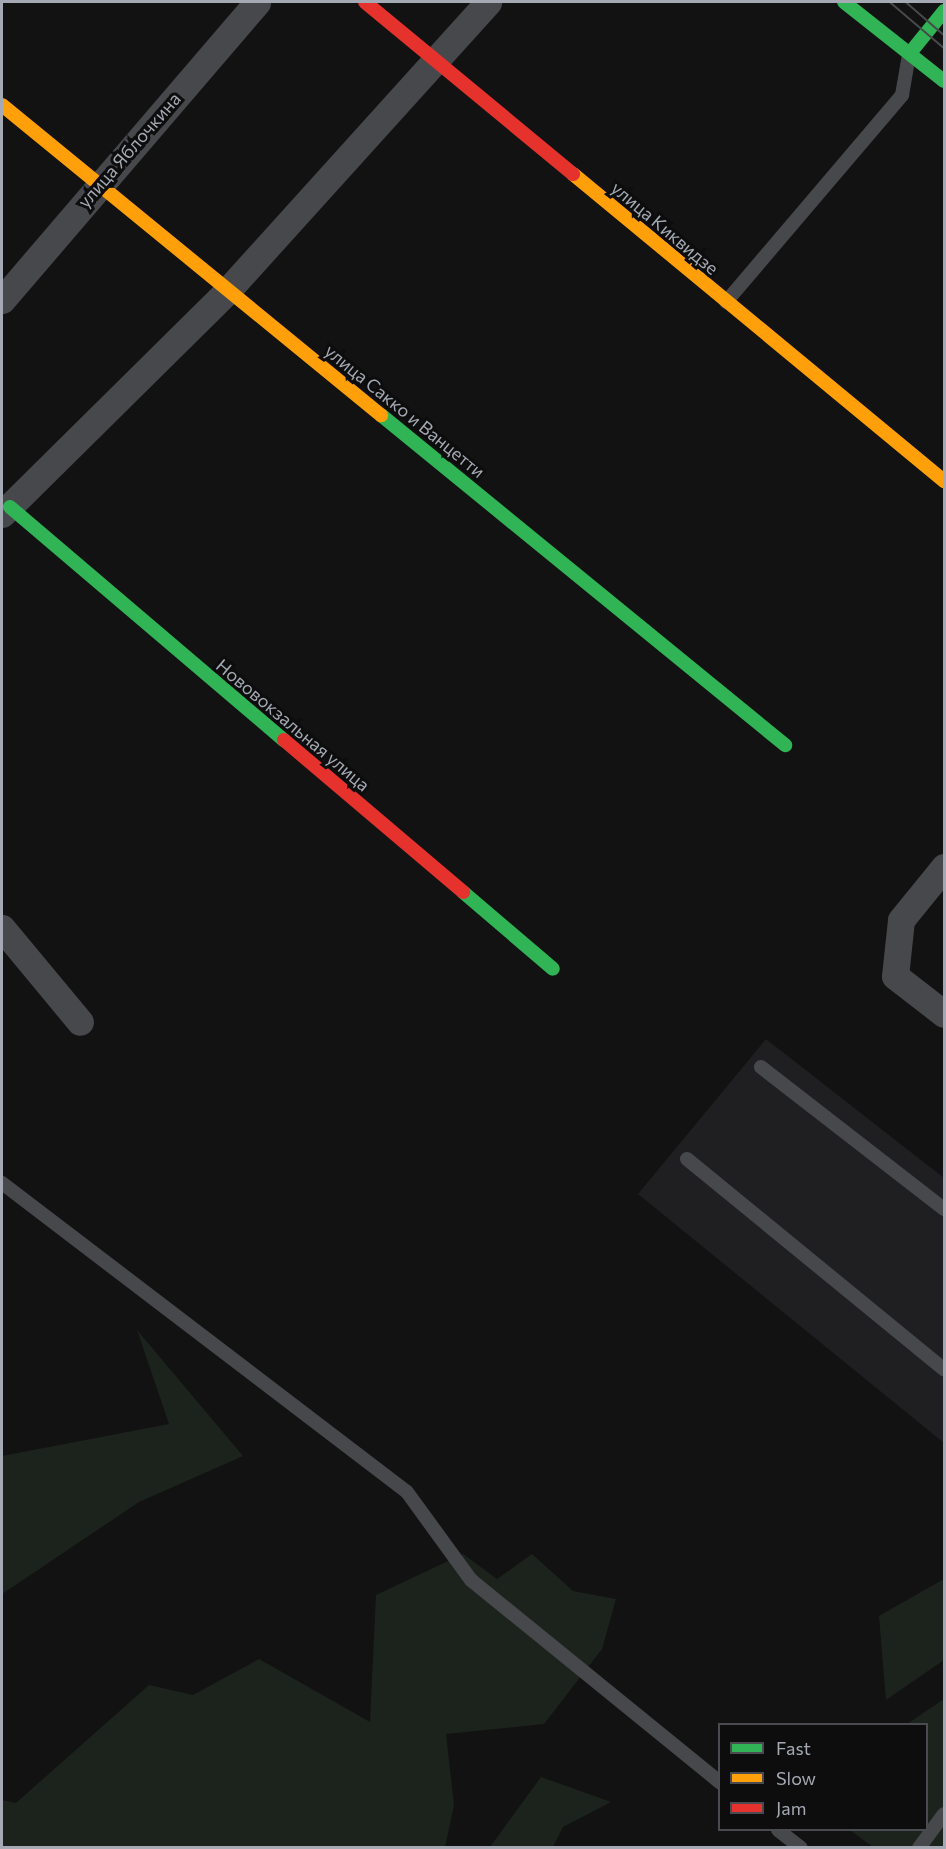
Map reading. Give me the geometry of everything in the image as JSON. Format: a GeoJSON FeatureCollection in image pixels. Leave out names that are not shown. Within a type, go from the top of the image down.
{"type":"FeatureCollection","features":[{"type":"Feature","properties":{"kind":"street","name":"улица Яблочкина"},"geometry":{"type":"LineString","coordinates":[[2,300],[257,2]]}},
{"type":"Feature","properties":{"kind":"street","name":"улица Киквидзе"},"geometry":{"type":"LineString","coordinates":[[365,2],[726,302],[945,480]]}},
{"type":"Feature","properties":{"kind":"street"},"geometry":{"type":"LineString","coordinates":[[6,511],[228,290],[438,61],[488,2]]}},
{"type":"Feature","properties":{"kind":"street"},"geometry":{"type":"LineString","coordinates":[[844,2],[945,81]]}},
{"type":"Feature","properties":{"kind":"street"},"geometry":{"type":"LineString","coordinates":[[910,53],[945,11]]}},
{"type":"Feature","properties":{"kind":"street","name":"улица Сакко и Ванцетти"},"geometry":{"type":"LineString","coordinates":[[2,105],[785,745]]}},
{"type":"Feature","properties":{"kind":"street","name":"Нововокзальная улица"},"geometry":{"type":"LineString","coordinates":[[6,511],[553,969]]}},
{"type":"Feature","properties":{"kind":"street"},"geometry":{"type":"LineString","coordinates":[[940,878],[901,920],[895,976],[945,1014]]}},
{"type":"Feature","properties":{"kind":"street"},"geometry":{"type":"LineString","coordinates":[[2,928],[80,1022]]}},
{"type":"Feature","properties":{"kind":"lane"},"geometry":{"type":"LineString","coordinates":[[726,302],[902,95],[910,53]]}},
{"type":"Feature","properties":{"kind":"lane"},"geometry":{"type":"LineString","coordinates":[[761,1067],[945,1209]]}},
{"type":"Feature","properties":{"kind":"lane"},"geometry":{"type":"LineString","coordinates":[[687,1159],[945,1369]]}},
{"type":"Feature","properties":{"kind":"lane"},"geometry":{"type":"LineString","coordinates":[[2,1183],[407,1492],[471,1580],[718,1780]]}},
{"type":"Feature","properties":{"kind":"lane"},"geometry":{"type":"LineString","coordinates":[[919,1848],[945,1814]]}},
{"type":"Feature","properties":{"kind":"lane"},"geometry":{"type":"LineString","coordinates":[[779,1831],[801,1848]]}},
{"type":"Feature","properties":{"kind":"shaded area"},"geometry":{"type":"Polygon","coordinates":[[[766,1039],[944,1178],[944,1443],[638,1194],[766,1039]]]}},
{"type":"Feature","properties":{"kind":"shaded area"},"geometry":{"type":"Polygon","coordinates":[[[137,1330],[243,1456],[139,1502],[2,1594],[2,1456],[169,1424],[137,1330]]]}},
{"type":"Feature","properties":{"kind":"shaded area"},"geometry":{"type":"Polygon","coordinates":[[[463,1554],[497,1579],[532,1554],[573,1591],[616,1599],[602,1649],[544,1724],[446,1734],[454,1805],[445,1847],[2,1848],[2,1800],[16,1803],[149,1685],[193,1695],[259,1659],[370,1722],[376,1595],[463,1554]]]}},
{"type":"Feature","properties":{"kind":"shaded area"},"geometry":{"type":"Polygon","coordinates":[[[944,1579],[944,1660],[886,1700],[879,1616],[944,1579]]]}},
{"type":"Feature","properties":{"kind":"shaded area"},"geometry":{"type":"Polygon","coordinates":[[[944,1699],[944,1847],[873,1847],[851,1831],[928,1831],[928,1723],[908,1723],[944,1699]]]}},
{"type":"Feature","properties":{"kind":"shaded area"},"geometry":{"type":"Polygon","coordinates":[[[541,1777],[611,1802],[563,1827],[553,1847],[490,1847],[541,1777]]]}},
{"type":"Feature","properties":{"kind":"tram line"},"geometry":{"type":"LineString","coordinates":[[890,2],[944,48]]}},
{"type":"Feature","properties":{"kind":"tram line"},"geometry":{"type":"LineString","coordinates":[[906,2],[944,35]]}},
{"type":"Feature","properties":{"kind":"traffic: fast"},"geometry":{"type":"LineString","coordinates":[[844,2],[944,81]]}},
{"type":"Feature","properties":{"kind":"traffic: fast"},"geometry":{"type":"LineString","coordinates":[[910,53],[944,11]]}},
{"type":"Feature","properties":{"kind":"traffic: fast"},"geometry":{"type":"LineString","coordinates":[[381,415],[785,745]]}},
{"type":"Feature","properties":{"kind":"traffic: fast"},"geometry":{"type":"LineString","coordinates":[[10,507],[284,740]]}},
{"type":"Feature","properties":{"kind":"traffic: fast"},"geometry":{"type":"LineString","coordinates":[[463,892],[553,969]]}},
{"type":"Feature","properties":{"kind":"traffic: slow"},"geometry":{"type":"LineString","coordinates":[[2,105],[381,415]]}},
{"type":"Feature","properties":{"kind":"traffic: slow"},"geometry":{"type":"LineString","coordinates":[[573,174],[944,481]]}},
{"type":"Feature","properties":{"kind":"traffic: jam"},"geometry":{"type":"LineString","coordinates":[[365,2],[573,174]]}},
{"type":"Feature","properties":{"kind":"traffic: jam"},"geometry":{"type":"LineString","coordinates":[[284,740],[463,892]]}}]}
